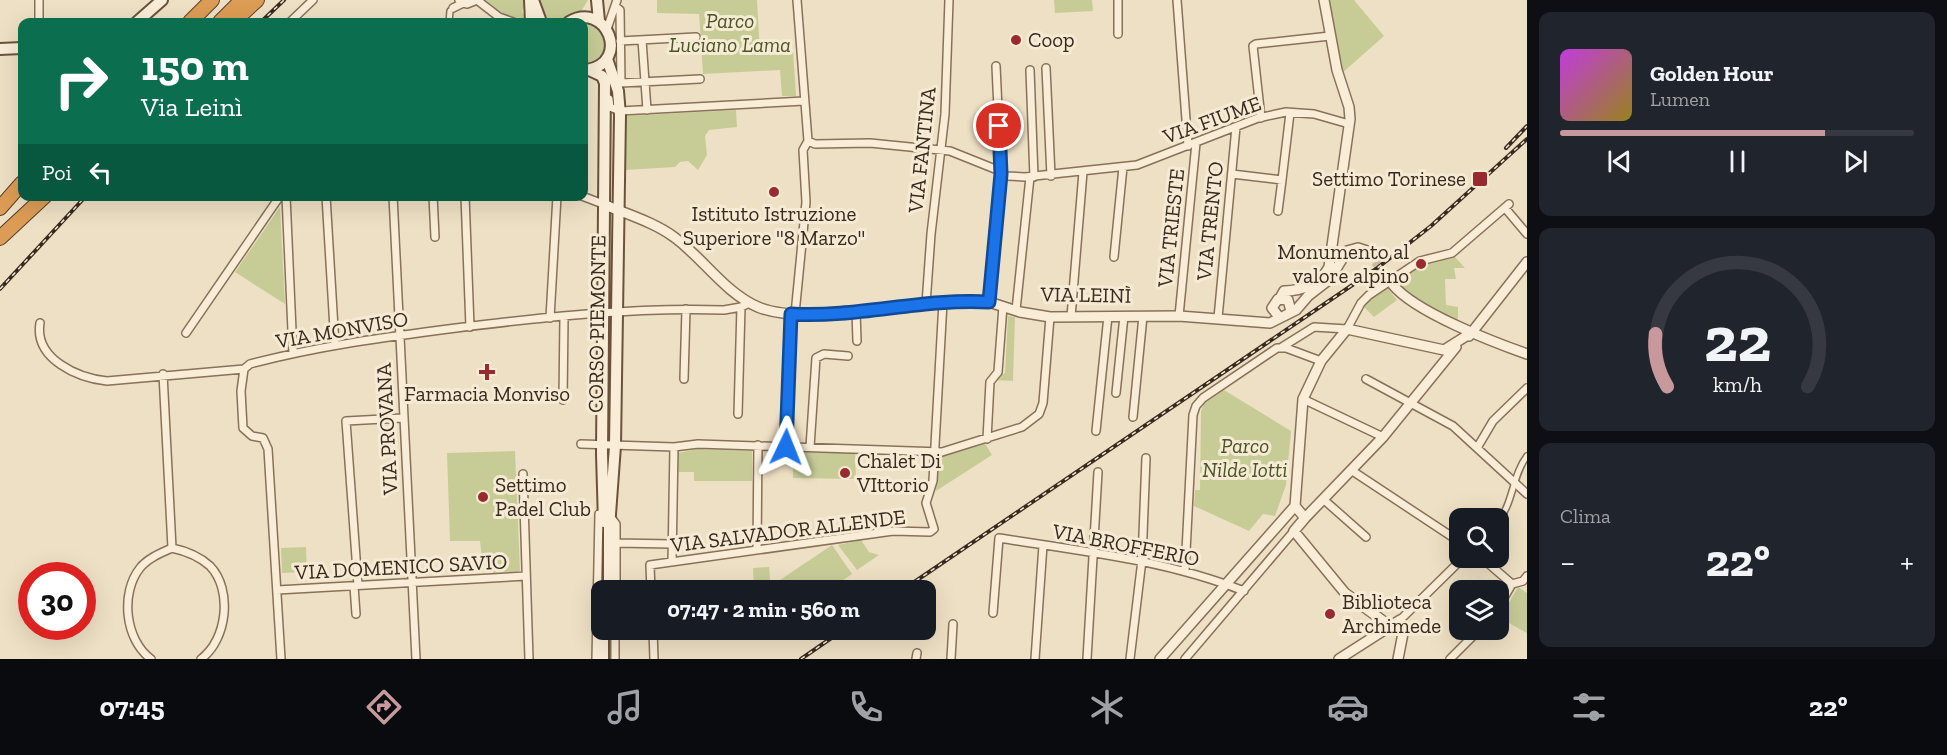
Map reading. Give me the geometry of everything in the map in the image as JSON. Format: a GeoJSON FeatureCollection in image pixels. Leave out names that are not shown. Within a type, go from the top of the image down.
{"type":"FeatureCollection","features":[{"type":"Feature","properties":{"kind":"highway"},"geometry":{"type":"LineString","coordinates":[[194,18],[212,0]]}},
{"type":"Feature","properties":{"kind":"highway"},"geometry":{"type":"LineString","coordinates":[[224,18],[243,0]]}},
{"type":"Feature","properties":{"kind":"highway"},"geometry":{"type":"LineString","coordinates":[[237,18],[257,0]]}},
{"type":"Feature","properties":{"kind":"highway"},"geometry":{"type":"LineString","coordinates":[[0,208],[18,188]]}},
{"type":"Feature","properties":{"kind":"highway"},"geometry":{"type":"LineString","coordinates":[[0,218],[18,199]]}},
{"type":"Feature","properties":{"kind":"highway"},"geometry":{"type":"LineString","coordinates":[[0,238],[39,201]]}},
{"type":"Feature","properties":{"kind":"main road"},"geometry":{"type":"LineString","coordinates":[[142,18],[162,0]]}},
{"type":"Feature","properties":{"kind":"main road"},"geometry":{"type":"LineString","coordinates":[[531,18],[532,0]]}},
{"type":"Feature","properties":{"kind":"main road"},"geometry":{"type":"LineString","coordinates":[[532,0],[539,18]]}},
{"type":"Feature","properties":{"kind":"main road"},"geometry":{"type":"LineString","coordinates":[[580,18],[591,0]]}},
{"type":"Feature","properties":{"kind":"main road"},"geometry":{"type":"LineString","coordinates":[[597,0],[598,21]]}},
{"type":"Feature","properties":{"kind":"main road"},"geometry":{"type":"LineString","coordinates":[[588,19],[598,21],[607,29],[612,44],[607,59],[588,69]]}},
{"type":"Feature","properties":{"kind":"main road","name":"CORSO PIEMONTE"},"geometry":{"type":"LineString","coordinates":[[607,59],[618,91],[620,111],[615,446],[610,516],[609,580]]}},
{"type":"Feature","properties":{"kind":"main road"},"geometry":{"type":"LineString","coordinates":[[588,71],[602,76],[605,83]]}},
{"type":"Feature","properties":{"kind":"main road","name":"CORSO PIEMONTE"},"geometry":{"type":"LineString","coordinates":[[604,580],[602,446],[605,83]]}},
{"type":"Feature","properties":{"kind":"main road"},"geometry":{"type":"LineString","coordinates":[[603,640],[603,659]]}},
{"type":"Feature","properties":{"kind":"main road"},"geometry":{"type":"LineString","coordinates":[[608,640],[608,659]]}},
{"type":"Feature","properties":{"kind":"street"},"geometry":{"type":"LineString","coordinates":[[39,0],[40,18]]}},
{"type":"Feature","properties":{"kind":"street"},"geometry":{"type":"LineString","coordinates":[[294,18],[313,0]]}},
{"type":"Feature","properties":{"kind":"street"},"geometry":{"type":"LineString","coordinates":[[460,1],[470,4],[477,0],[504,18]]}},
{"type":"Feature","properties":{"kind":"street"},"geometry":{"type":"LineString","coordinates":[[786,447],[793,314],[806,202],[803,150],[808,141],[797,0]]}},
{"type":"Feature","properties":{"kind":"street","name":"VIA FANTINA"},"geometry":{"type":"LineString","coordinates":[[926,304],[930,234],[941,150],[949,0]]}},
{"type":"Feature","properties":{"kind":"street"},"geometry":{"type":"LineString","coordinates":[[1118,0],[1119,34]]}},
{"type":"Feature","properties":{"kind":"street","name":"VIA TRIESTE"},"geometry":{"type":"LineString","coordinates":[[1177,0],[1192,144],[1179,316]]}},
{"type":"Feature","properties":{"kind":"street"},"geometry":{"type":"LineString","coordinates":[[1277,315],[1285,317],[1290,301],[1313,284],[1329,267],[1350,112],[1339,81],[1324,0]]}},
{"type":"Feature","properties":{"kind":"street"},"geometry":{"type":"LineString","coordinates":[[598,21],[616,7]]}},
{"type":"Feature","properties":{"kind":"street"},"geometry":{"type":"LineString","coordinates":[[607,29],[616,7]]}},
{"type":"Feature","properties":{"kind":"street"},"geometry":{"type":"LineString","coordinates":[[616,7],[620,10],[621,83],[700,79]]}},
{"type":"Feature","properties":{"kind":"street"},"geometry":{"type":"LineString","coordinates":[[449,18],[450,11]]}},
{"type":"Feature","properties":{"kind":"street"},"geometry":{"type":"LineString","coordinates":[[40,14],[44,18]]}},
{"type":"Feature","properties":{"kind":"street"},"geometry":{"type":"LineString","coordinates":[[1262,118],[1253,46],[1330,36]]}},
{"type":"Feature","properties":{"kind":"street"},"geometry":{"type":"LineString","coordinates":[[620,41],[696,37]]}},
{"type":"Feature","properties":{"kind":"street"},"geometry":{"type":"LineString","coordinates":[[642,40],[647,110]]}},
{"type":"Feature","properties":{"kind":"street"},"geometry":{"type":"LineString","coordinates":[[989,302],[1001,174],[996,66]]}},
{"type":"Feature","properties":{"kind":"street"},"geometry":{"type":"LineString","coordinates":[[1046,68],[1051,176]]}},
{"type":"Feature","properties":{"kind":"street"},"geometry":{"type":"LineString","coordinates":[[1016,310],[1032,177],[1030,70]]}},
{"type":"Feature","properties":{"kind":"street"},"geometry":{"type":"LineString","coordinates":[[605,83],[609,89],[610,107],[620,111],[804,101]]}},
{"type":"Feature","properties":{"kind":"street"},"geometry":{"type":"LineString","coordinates":[[1278,211],[1290,112]]}},
{"type":"Feature","properties":{"kind":"street","name":"VIA FIUME"},"geometry":{"type":"LineString","coordinates":[[808,141],[815,144],[870,143],[941,150],[995,169],[1001,174],[1032,177],[1137,165],[1236,127],[1290,112],[1314,114],[1349,124]]}},
{"type":"Feature","properties":{"kind":"street","name":"VIA TRENTO"},"geometry":{"type":"LineString","coordinates":[[1218,318],[1236,127]]}},
{"type":"Feature","properties":{"kind":"street"},"geometry":{"type":"LineString","coordinates":[[1114,257],[1123,167]]}},
{"type":"Feature","properties":{"kind":"street"},"geometry":{"type":"LineString","coordinates":[[1071,316],[1083,172]]}},
{"type":"Feature","properties":{"kind":"street"},"geometry":{"type":"LineString","coordinates":[[1232,174],[1282,180]]}},
{"type":"Feature","properties":{"kind":"street","name":"VIA LEINÌ"},"geometry":{"type":"LineString","coordinates":[[588,198],[675,238],[735,291],[741,306],[793,314],[856,311],[943,302],[989,302],[1050,316],[1143,315],[1267,322],[1277,315],[1273,303],[1290,301]]}},
{"type":"Feature","properties":{"kind":"street"},"geometry":{"type":"LineString","coordinates":[[186,333],[277,201]]}},
{"type":"Feature","properties":{"kind":"street"},"geometry":{"type":"LineString","coordinates":[[286,201],[294,353]]}},
{"type":"Feature","properties":{"kind":"street"},"geometry":{"type":"LineString","coordinates":[[327,201],[335,345]]}},
{"type":"Feature","properties":{"kind":"street","name":"VIA PROVANA"},"geometry":{"type":"LineString","coordinates":[[393,201],[402,418],[416,659]]}},
{"type":"Feature","properties":{"kind":"street"},"geometry":{"type":"LineString","coordinates":[[433,201],[435,237]]}},
{"type":"Feature","properties":{"kind":"street"},"geometry":{"type":"LineString","coordinates":[[465,201],[470,327]]}},
{"type":"Feature","properties":{"kind":"street"},"geometry":{"type":"LineString","coordinates":[[550,318],[557,201]]}},
{"type":"Feature","properties":{"kind":"street"},"geometry":{"type":"LineString","coordinates":[[1160,659],[1295,506],[1303,399],[1321,361],[1347,329],[1369,295],[1420,261],[1452,253],[1507,206],[1527,234]]}},
{"type":"Feature","properties":{"kind":"street"},"geometry":{"type":"LineString","coordinates":[[1290,301],[1334,275],[1347,250],[1358,248],[1367,251]]}},
{"type":"Feature","properties":{"kind":"street"},"geometry":{"type":"LineString","coordinates":[[1185,659],[1305,518],[1383,437],[1445,353],[1471,333],[1527,262]]}},
{"type":"Feature","properties":{"kind":"street"},"geometry":{"type":"LineString","coordinates":[[1393,285],[1406,296],[1471,333],[1527,354]]}},
{"type":"Feature","properties":{"kind":"street"},"geometry":{"type":"LineString","coordinates":[[735,291],[741,306],[738,414]]}},
{"type":"Feature","properties":{"kind":"street"},"geometry":{"type":"LineString","coordinates":[[935,451],[943,302]]}},
{"type":"Feature","properties":{"kind":"street","name":"VIA MONVISO"},"geometry":{"type":"LineString","coordinates":[[40,323],[39,338],[46,350],[70,372],[88,379],[107,381],[163,374],[244,369],[250,364],[335,345],[470,327],[617,311],[741,306]]}},
{"type":"Feature","properties":{"kind":"street"},"geometry":{"type":"LineString","coordinates":[[987,439],[990,382],[998,372],[1003,306]]}},
{"type":"Feature","properties":{"kind":"street"},"geometry":{"type":"LineString","coordinates":[[684,379],[686,309]]}},
{"type":"Feature","properties":{"kind":"street"},"geometry":{"type":"LineString","coordinates":[[856,311],[857,341]]}},
{"type":"Feature","properties":{"kind":"street"},"geometry":{"type":"LineString","coordinates":[[1132,417],[1143,315]]}},
{"type":"Feature","properties":{"kind":"street"},"geometry":{"type":"LineString","coordinates":[[563,400],[564,316]]}},
{"type":"Feature","properties":{"kind":"street"},"geometry":{"type":"LineString","coordinates":[[581,444],[674,447],[698,444],[758,445],[948,451],[1022,427],[1039,414],[1043,403],[1050,316]]}},
{"type":"Feature","properties":{"kind":"street"},"geometry":{"type":"LineString","coordinates":[[1096,431],[1108,316]]}},
{"type":"Feature","properties":{"kind":"street"},"geometry":{"type":"LineString","coordinates":[[1116,393],[1124,316]]}},
{"type":"Feature","properties":{"kind":"street"},"geometry":{"type":"LineString","coordinates":[[1185,571],[1193,415],[1196,406],[1203,399],[1314,327],[1347,329],[1445,353]]}},
{"type":"Feature","properties":{"kind":"street"},"geometry":{"type":"LineString","coordinates":[[1282,347],[1321,361]]}},
{"type":"Feature","properties":{"kind":"street"},"geometry":{"type":"LineString","coordinates":[[810,447],[816,358],[824,354],[848,356]]}},
{"type":"Feature","properties":{"kind":"street"},"geometry":{"type":"LineString","coordinates":[[244,369],[241,391],[243,428],[247,433],[263,438],[268,448],[281,659]]}},
{"type":"Feature","properties":{"kind":"street"},"geometry":{"type":"LineString","coordinates":[[163,374],[172,548]]}},
{"type":"Feature","properties":{"kind":"street"},"geometry":{"type":"LineString","coordinates":[[1366,380],[1453,426],[1527,494]]}},
{"type":"Feature","properties":{"kind":"street"},"geometry":{"type":"LineString","coordinates":[[1477,448],[1493,421],[1527,388]]}},
{"type":"Feature","properties":{"kind":"street"},"geometry":{"type":"LineString","coordinates":[[1303,399],[1383,437]]}},
{"type":"Feature","properties":{"kind":"street"},"geometry":{"type":"LineString","coordinates":[[356,614],[346,421],[402,418]]}},
{"type":"Feature","properties":{"kind":"street"},"geometry":{"type":"LineString","coordinates":[[757,550],[758,445]]}},
{"type":"Feature","properties":{"kind":"street"},"geometry":{"type":"LineString","coordinates":[[672,562],[674,447]]}},
{"type":"Feature","properties":{"kind":"street","name":"VIA SALVADOR ALLENDE"},"geometry":{"type":"LineString","coordinates":[[651,580],[650,565],[893,531],[930,532],[934,529],[926,503],[933,481],[935,451]]}},
{"type":"Feature","properties":{"kind":"street"},"geometry":{"type":"LineString","coordinates":[[1507,508],[1519,467],[1527,456]]}},
{"type":"Feature","properties":{"kind":"street"},"geometry":{"type":"LineString","coordinates":[[1130,659],[1142,561],[1146,458]]}},
{"type":"Feature","properties":{"kind":"street"},"geometry":{"type":"LineString","coordinates":[[1351,470],[1449,535]]}},
{"type":"Feature","properties":{"kind":"street"},"geometry":{"type":"LineString","coordinates":[[1087,659],[1098,472]]}},
{"type":"Feature","properties":{"kind":"street"},"geometry":{"type":"LineString","coordinates":[[523,474],[529,659]]}},
{"type":"Feature","properties":{"kind":"street","name":"CORSO PIEMONTE"},"geometry":{"type":"LineString","coordinates":[[596,659],[599,512],[603,491]]}},
{"type":"Feature","properties":{"kind":"street"},"geometry":{"type":"LineString","coordinates":[[1323,499],[1366,537]]}},
{"type":"Feature","properties":{"kind":"street"},"geometry":{"type":"LineString","coordinates":[[1295,506],[1305,518]]}},
{"type":"Feature","properties":{"kind":"street"},"geometry":{"type":"LineString","coordinates":[[610,516],[616,524],[616,580]]}},
{"type":"Feature","properties":{"kind":"street"},"geometry":{"type":"LineString","coordinates":[[1294,531],[1345,593],[1390,626]]}},
{"type":"Feature","properties":{"kind":"street","name":"VIA BROFFERIO"},"geometry":{"type":"LineString","coordinates":[[993,613],[999,538],[1094,551],[1142,561],[1185,571],[1245,591]]}},
{"type":"Feature","properties":{"kind":"street"},"geometry":{"type":"LineString","coordinates":[[616,543],[672,544]]}},
{"type":"Feature","properties":{"kind":"street"},"geometry":{"type":"LineString","coordinates":[[1035,659],[1043,545]]}},
{"type":"Feature","properties":{"kind":"street"},"geometry":{"type":"LineString","coordinates":[[151,659],[145,655],[131,631],[128,604],[133,582],[141,567],[172,548],[184,551],[212,568],[223,590],[221,627],[216,641],[201,659]]}},
{"type":"Feature","properties":{"kind":"street"},"geometry":{"type":"LineString","coordinates":[[1339,659],[1400,620],[1453,568]]}},
{"type":"Feature","properties":{"kind":"street"},"geometry":{"type":"LineString","coordinates":[[1494,568],[1512,584]]}},
{"type":"Feature","properties":{"kind":"street","name":"VIA DOMENICO SAVIO"},"geometry":{"type":"LineString","coordinates":[[277,590],[526,576]]}},
{"type":"Feature","properties":{"kind":"street"},"geometry":{"type":"LineString","coordinates":[[1509,589],[1512,584],[1527,576]]}},
{"type":"Feature","properties":{"kind":"street"},"geometry":{"type":"LineString","coordinates":[[1398,659],[1404,628],[1400,620]]}},
{"type":"Feature","properties":{"kind":"street"},"geometry":{"type":"LineString","coordinates":[[951,659],[953,624]]}},
{"type":"Feature","properties":{"kind":"street"},"geometry":{"type":"LineString","coordinates":[[615,640],[615,659]]}},
{"type":"Feature","properties":{"kind":"street"},"geometry":{"type":"LineString","coordinates":[[653,640],[654,659]]}},
{"type":"Feature","properties":{"kind":"street"},"geometry":{"type":"LineString","coordinates":[[1450,659],[1469,640]]}},
{"type":"Feature","properties":{"kind":"green space"},"geometry":{"type":"Polygon","coordinates":[[[485,0],[526,0],[522,12],[526,18],[511,18],[485,0]]]}},
{"type":"Feature","properties":{"kind":"green space"},"geometry":{"type":"Polygon","coordinates":[[[539,0],[588,0],[582,10],[563,18],[545,18],[539,0]]]}},
{"type":"Feature","properties":{"kind":"green space","name":"Parco Luciano Lama"},"geometry":{"type":"Polygon","coordinates":[[[657,0],[757,0],[760,53],[793,51],[796,96],[782,96],[780,70],[703,74],[699,14],[657,13],[657,0]]]}},
{"type":"Feature","properties":{"kind":"green space"},"geometry":{"type":"Polygon","coordinates":[[[1054,0],[1092,0],[1093,11],[1055,13],[1054,0]]]}},
{"type":"Feature","properties":{"kind":"green space"},"geometry":{"type":"Polygon","coordinates":[[[1329,0],[1354,0],[1384,36],[1341,74],[1329,0]]]}},
{"type":"Feature","properties":{"kind":"green space"},"geometry":{"type":"Polygon","coordinates":[[[588,24],[594,25],[605,35],[605,48],[595,60],[588,64],[588,24]]]}},
{"type":"Feature","properties":{"kind":"green space"},"geometry":{"type":"Polygon","coordinates":[[[736,110],[737,127],[709,130],[705,136],[707,155],[698,170],[688,161],[680,162],[675,167],[626,170],[624,116],[736,110]]]}},
{"type":"Feature","properties":{"kind":"green space"},"geometry":{"type":"Polygon","coordinates":[[[280,207],[285,304],[235,272],[280,207]]]}},
{"type":"Feature","properties":{"kind":"green space"},"geometry":{"type":"Polygon","coordinates":[[[1454,256],[1465,268],[1454,268],[1456,279],[1445,279],[1446,305],[1458,307],[1458,323],[1408,293],[1397,280],[1427,260],[1454,256]]]}},
{"type":"Feature","properties":{"kind":"green space"},"geometry":{"type":"Polygon","coordinates":[[[1385,285],[1397,300],[1374,317],[1362,305],[1385,285]]]}},
{"type":"Feature","properties":{"kind":"green space"},"geometry":{"type":"Polygon","coordinates":[[[1008,316],[1015,317],[1013,381],[993,380],[1005,373],[1008,316]]]}},
{"type":"Feature","properties":{"kind":"green space","name":"Parco Nilde Iotti"},"geometry":{"type":"Polygon","coordinates":[[[1224,390],[1291,431],[1286,485],[1275,516],[1263,514],[1249,531],[1194,506],[1195,490],[1200,490],[1201,411],[1204,404],[1224,390]]]}},
{"type":"Feature","properties":{"kind":"green space"},"geometry":{"type":"Polygon","coordinates":[[[984,442],[992,455],[936,491],[938,456],[984,442]]]}},
{"type":"Feature","properties":{"kind":"green space"},"geometry":{"type":"Polygon","coordinates":[[[698,449],[752,451],[752,481],[694,481],[694,472],[678,472],[678,453],[698,449]]]}},
{"type":"Feature","properties":{"kind":"green space","name":"Settimo Padel Club"},"geometry":{"type":"Polygon","coordinates":[[[515,451],[520,571],[493,573],[492,567],[483,567],[480,541],[450,541],[447,453],[515,451]]]}},
{"type":"Feature","properties":{"kind":"green space"},"geometry":{"type":"Polygon","coordinates":[[[793,451],[855,452],[856,479],[793,478],[793,451]]]}},
{"type":"Feature","properties":{"kind":"green space"},"geometry":{"type":"Polygon","coordinates":[[[861,540],[869,552],[879,555],[857,570],[838,545],[861,540]]]}},
{"type":"Feature","properties":{"kind":"green space"},"geometry":{"type":"Polygon","coordinates":[[[832,545],[852,574],[843,580],[780,580],[832,545]]]}},
{"type":"Feature","properties":{"kind":"green space"},"geometry":{"type":"Polygon","coordinates":[[[306,547],[307,572],[282,573],[281,548],[306,547]]]}},
{"type":"Feature","properties":{"kind":"green space"},"geometry":{"type":"Polygon","coordinates":[[[769,567],[770,580],[754,580],[753,568],[769,567]]]}},
{"type":"Feature","properties":{"kind":"green space"},"geometry":{"type":"Polygon","coordinates":[[[1518,587],[1527,593],[1527,633],[1509,623],[1509,602],[1518,587]]]}},
{"type":"Feature","properties":{"kind":"tunnel"},"geometry":{"type":"LineString","coordinates":[[1367,251],[1393,285]]}},
{"type":"Feature","properties":{"kind":"railway"},"geometry":{"type":"LineString","coordinates":[[265,18],[284,0]]}},
{"type":"Feature","properties":{"kind":"railway"},"geometry":{"type":"LineString","coordinates":[[1506,148],[1527,126]]}},
{"type":"Feature","properties":{"kind":"railway"},"geometry":{"type":"LineString","coordinates":[[917,580],[1376,269],[1431,226],[1527,139]]}},
{"type":"Feature","properties":{"kind":"railway"},"geometry":{"type":"LineString","coordinates":[[0,289],[81,201]]}},
{"type":"Feature","properties":{"kind":"railway"},"geometry":{"type":"LineString","coordinates":[[801,659],[829,640]]}},
{"type":"Feature","properties":{"kind":"place","name":"Coop"},"geometry":{"type":"Point","coordinates":[1016,40]}},
{"type":"Feature","properties":{"kind":"place","name":"Settimo Torinese"},"geometry":{"type":"Point","coordinates":[1480,179]}},
{"type":"Feature","properties":{"kind":"place","name":"Istituto Istruzione Superiore \"8 Marzo\""},"geometry":{"type":"Point","coordinates":[774,192]}},
{"type":"Feature","properties":{"kind":"place","name":"Monumento al valore alpino"},"geometry":{"type":"Point","coordinates":[1421,264]}},
{"type":"Feature","properties":{"kind":"place","name":"Farmacia Monviso"},"geometry":{"type":"Point","coordinates":[487,372]}},
{"type":"Feature","properties":{"kind":"place","name":"Chalet Di VIttorio"},"geometry":{"type":"Point","coordinates":[845,473]}},
{"type":"Feature","properties":{"kind":"place","name":"Settimo Padel Club"},"geometry":{"type":"Point","coordinates":[483,497]}},
{"type":"Feature","properties":{"kind":"place","name":"Biblioteca Archimede"},"geometry":{"type":"Point","coordinates":[1330,614]}},
{"type":"Feature","properties":{"kind":"route"},"geometry":{"type":"LineString","coordinates":[[786,447],[791,314],[817,314],[950,302],[989,302],[1001,174],[999,126]]}}]}
